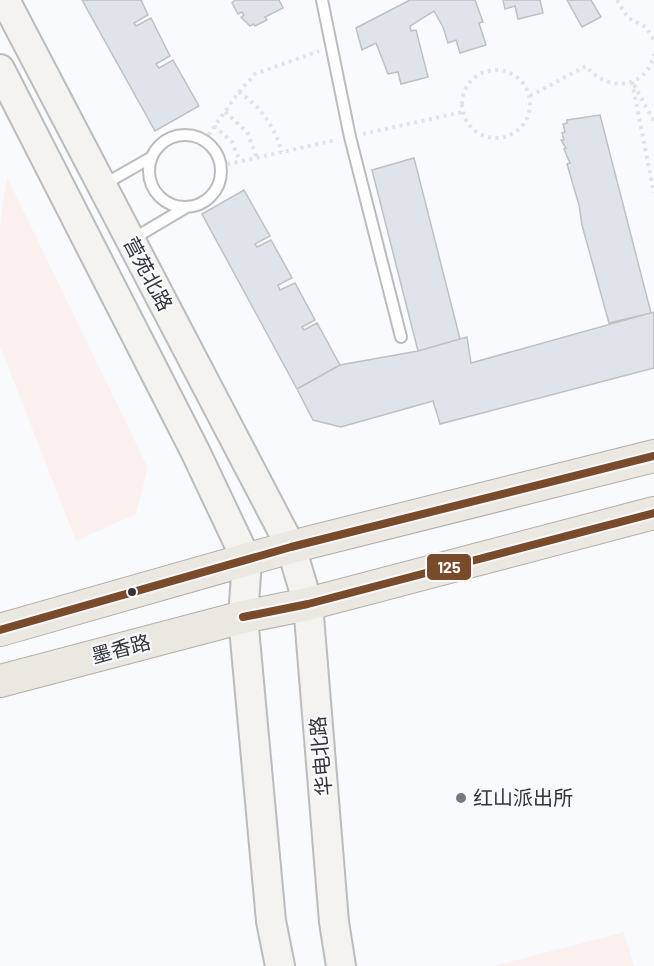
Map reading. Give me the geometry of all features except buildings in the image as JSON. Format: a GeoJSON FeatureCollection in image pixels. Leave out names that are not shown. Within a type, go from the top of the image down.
{"type":"FeatureCollection","features":[{"type":"Feature","properties":{"kind":"main road","name":"营苑北路"},"geometry":{"type":"LineString","coordinates":[[4,0],[291,547]]}},
{"type":"Feature","properties":{"kind":"main road","name":"营苑北路"},"geometry":{"type":"LineString","coordinates":[[0,69],[195,451],[247,561]]}},
{"type":"Feature","properties":{"kind":"main road"},"geometry":{"type":"LineString","coordinates":[[0,630],[291,547],[654,456]]}},
{"type":"Feature","properties":{"kind":"main road","name":"墨香路"},"geometry":{"type":"LineString","coordinates":[[0,681],[243,617],[308,604],[654,513]]}},
{"type":"Feature","properties":{"kind":"main road","name":"华电北路"},"geometry":{"type":"LineString","coordinates":[[291,547],[308,604],[334,922],[341,966]]}},
{"type":"Feature","properties":{"kind":"main road"},"geometry":{"type":"LineString","coordinates":[[247,561],[243,617],[271,921],[279,966]]}},
{"type":"Feature","properties":{"kind":"lane"},"geometry":{"type":"LineString","coordinates":[[322,0],[350,137],[401,337]]}},
{"type":"Feature","properties":{"kind":"lane"},"geometry":{"type":"LineString","coordinates":[[130,240],[212,195],[220,176],[218,156],[204,141],[195,136],[174,137],[157,148],[152,157],[149,177],[158,195],[165,202],[185,208]]}},
{"type":"Feature","properties":{"kind":"lane"},"geometry":{"type":"LineString","coordinates":[[102,186],[152,157]]}},
{"type":"Feature","properties":{"kind":"path"},"geometry":{"type":"LineString","coordinates":[[617,0],[628,18],[646,27],[654,40]]}},
{"type":"Feature","properties":{"kind":"path"},"geometry":{"type":"LineString","coordinates":[[204,141],[255,74],[331,47]]}},
{"type":"Feature","properties":{"kind":"path"},"geometry":{"type":"LineString","coordinates":[[530,96],[586,66],[598,79],[606,82],[615,85],[632,82],[648,69],[654,54]]}},
{"type":"Feature","properties":{"kind":"path"},"geometry":{"type":"LineString","coordinates":[[503,70],[512,73],[526,86],[530,96],[531,106],[524,124],[509,136],[499,139],[489,138],[472,129],[462,112],[463,93],[475,76],[483,72],[503,70]]}},
{"type":"Feature","properties":{"kind":"path"},"geometry":{"type":"LineString","coordinates":[[632,82],[654,121]]}},
{"type":"Feature","properties":{"kind":"path"},"geometry":{"type":"LineString","coordinates":[[632,82],[654,194]]}},
{"type":"Feature","properties":{"kind":"path"},"geometry":{"type":"LineString","coordinates":[[239,93],[265,114],[282,152]]}},
{"type":"Feature","properties":{"kind":"path"},"geometry":{"type":"LineString","coordinates":[[225,112],[247,132],[257,158]]}},
{"type":"Feature","properties":{"kind":"path"},"geometry":{"type":"LineString","coordinates":[[220,166],[462,112]]}},
{"type":"Feature","properties":{"kind":"path"},"geometry":{"type":"LineString","coordinates":[[214,126],[232,142],[240,161]]}},
{"type":"Feature","properties":{"kind":"shaded area"},"geometry":{"type":"Polygon","coordinates":[[[7,177],[148,468],[136,514],[76,541],[0,346],[0,226],[7,177]]]}},
{"type":"Feature","properties":{"kind":"shaded area"},"geometry":{"type":"Polygon","coordinates":[[[624,932],[634,966],[494,966],[624,932]]]}},
{"type":"Feature","properties":{"kind":"transit line","name":"125"},"geometry":{"type":"LineString","coordinates":[[0,630],[291,547],[654,456]]}},
{"type":"Feature","properties":{"kind":"transit line","name":"125"},"geometry":{"type":"LineString","coordinates":[[243,617],[308,604],[654,513]]}},
{"type":"Feature","properties":{"kind":"place","name":"红山派出所"},"geometry":{"type":"Point","coordinates":[461,798]}}]}
